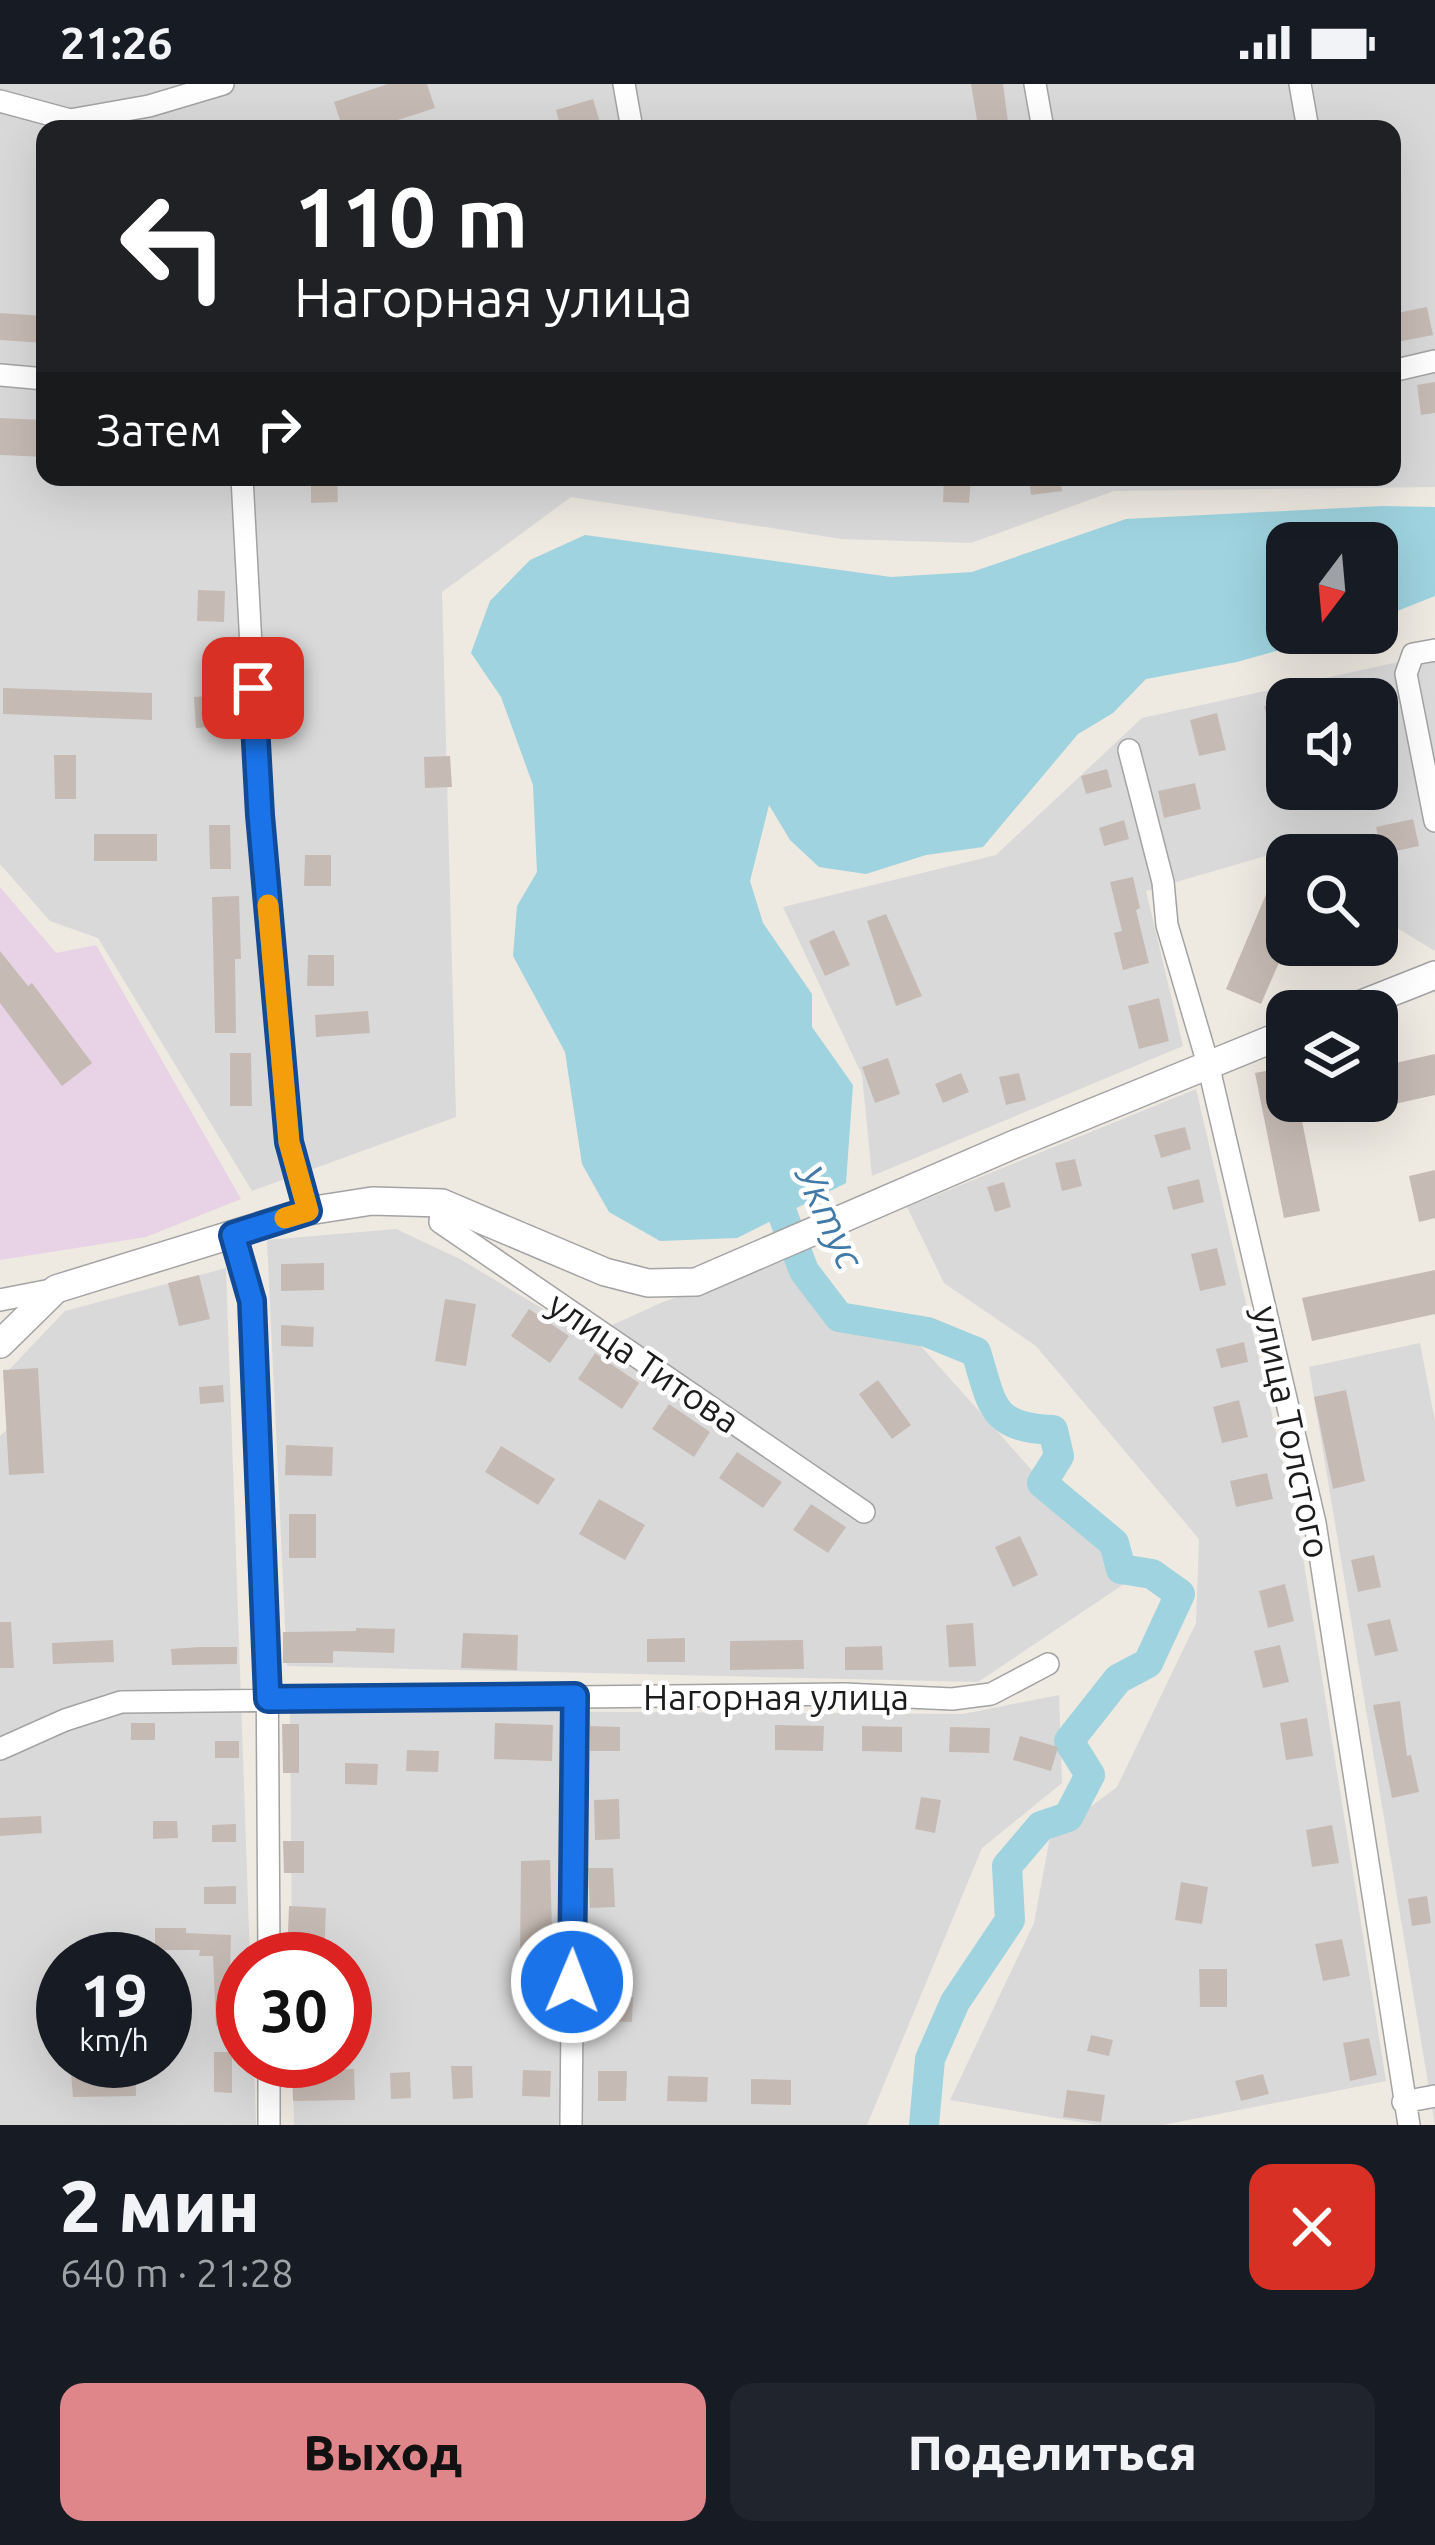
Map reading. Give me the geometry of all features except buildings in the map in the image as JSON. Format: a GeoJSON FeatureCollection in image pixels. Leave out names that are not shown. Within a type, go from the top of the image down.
{"type":"FeatureCollection","features":[{"type":"Feature","properties":{"kind":"street"},"geometry":{"type":"LineString","coordinates":[[0,101],[70,120],[149,106],[223,84]]}},
{"type":"Feature","properties":{"kind":"street"},"geometry":{"type":"LineString","coordinates":[[624,84],[630,120]]}},
{"type":"Feature","properties":{"kind":"street"},"geometry":{"type":"LineString","coordinates":[[1035,84],[1041,120]]}},
{"type":"Feature","properties":{"kind":"street"},"geometry":{"type":"LineString","coordinates":[[1300,84],[1306,120]]}},
{"type":"Feature","properties":{"kind":"street"},"geometry":{"type":"LineString","coordinates":[[1401,369],[1435,362]]}},
{"type":"Feature","properties":{"kind":"street"},"geometry":{"type":"LineString","coordinates":[[0,375],[36,378]]}},
{"type":"Feature","properties":{"kind":"street"},"geometry":{"type":"LineString","coordinates":[[243,486],[264,862],[289,1142],[308,1211]]}},
{"type":"Feature","properties":{"kind":"street"},"geometry":{"type":"LineString","coordinates":[[1424,652],[1406,674],[1435,821]]}},
{"type":"Feature","properties":{"kind":"street","name":"улица Толстого"},"geometry":{"type":"LineString","coordinates":[[1129,750],[1162,882],[1167,925],[1208,1064],[1315,1523],[1408,2125]]}},
{"type":"Feature","properties":{"kind":"street"},"geometry":{"type":"LineString","coordinates":[[1397,990],[1435,975]]}},
{"type":"Feature","properties":{"kind":"street"},"geometry":{"type":"LineString","coordinates":[[0,1300],[56,1288],[308,1211],[372,1201],[442,1203],[604,1272],[648,1283],[696,1282],[1266,1041]]}},
{"type":"Feature","properties":{"kind":"street","name":"улица Титова"},"geometry":{"type":"LineString","coordinates":[[442,1203],[440,1222],[864,1512]]}},
{"type":"Feature","properties":{"kind":"street"},"geometry":{"type":"LineString","coordinates":[[233,1235],[252,1301],[268,1699],[268,1932]]}},
{"type":"Feature","properties":{"kind":"street"},"geometry":{"type":"LineString","coordinates":[[0,1345],[56,1288]]}},
{"type":"Feature","properties":{"kind":"street","name":"Нагорная улица"},"geometry":{"type":"LineString","coordinates":[[0,1749],[121,1702],[844,1694],[952,1699],[992,1694],[1048,1664]]}},
{"type":"Feature","properties":{"kind":"street"},"geometry":{"type":"LineString","coordinates":[[571,2125],[575,1696]]}},
{"type":"Feature","properties":{"kind":"street"},"geometry":{"type":"LineString","coordinates":[[269,2088],[269,2125]]}},
{"type":"Feature","properties":{"kind":"street"},"geometry":{"type":"LineString","coordinates":[[1403,2102],[1435,2096]]}},
{"type":"Feature","properties":{"kind":"shaded area"},"geometry":{"type":"Polygon","coordinates":[[[0,84],[1435,84],[1435,487],[1114,491],[971,543],[842,539],[571,497],[442,592],[456,1117],[252,1191],[98,938],[50,921],[0,864],[0,84]]]}},
{"type":"Feature","properties":{"kind":"shaded area"},"geometry":{"type":"Polygon","coordinates":[[[1435,654],[1435,951],[1398,929],[1398,834],[1266,834],[1266,856],[1146,891],[1183,1046],[872,1176],[862,1075],[783,907],[996,855],[1142,718],[1266,691],[1266,810],[1398,810],[1398,678],[1325,678],[1435,654]]]}},
{"type":"Feature","properties":{"kind":"shaded area"},"geometry":{"type":"Polygon","coordinates":[[[0,887],[56,953],[96,945],[241,1199],[146,1237],[0,1260],[0,887]]]}},
{"type":"Feature","properties":{"kind":"shaded area"},"geometry":{"type":"Polygon","coordinates":[[[1196,1089],[1298,1526],[1386,2081],[1163,2125],[1098,2125],[950,2100],[1034,1923],[1050,1837],[1117,1787],[1196,1623],[1199,1539],[1036,1346],[944,1283],[907,1207],[1196,1089]]]}},
{"type":"Feature","properties":{"kind":"shaded area"},"geometry":{"type":"Polygon","coordinates":[[[396,1229],[460,1259],[588,1336],[663,1302],[793,1258],[854,1319],[911,1335],[1130,1580],[978,1682],[287,1666],[267,1240],[396,1229]]]}},
{"type":"Feature","properties":{"kind":"shaded area"},"geometry":{"type":"Polygon","coordinates":[[[226,1268],[249,1932],[216,1932],[216,2088],[255,2088],[256,2125],[0,2125],[0,1436],[12,1425],[3,1376],[65,1311],[226,1268]]]}},
{"type":"Feature","properties":{"kind":"shaded area"},"geometry":{"type":"Polygon","coordinates":[[[1420,1343],[1435,1421],[1435,2125],[1309,1367],[1420,1343]]]}},
{"type":"Feature","properties":{"kind":"shaded area"},"geometry":{"type":"Polygon","coordinates":[[[1059,1695],[1062,1783],[982,1848],[867,2125],[294,2125],[293,2088],[372,2088],[372,1932],[292,1932],[290,1710],[963,1714],[1059,1695]]]}},
{"type":"Feature","properties":{"kind":"water"},"geometry":{"type":"Polygon","coordinates":[[[1435,507],[1435,596],[1398,611],[1398,522],[1266,522],[1266,654],[1146,679],[1113,713],[1078,734],[983,847],[926,855],[866,874],[819,867],[790,840],[769,805],[750,881],[763,923],[812,994],[812,1027],[853,1085],[846,1183],[737,1238],[660,1241],[609,1212],[582,1164],[565,1052],[513,956],[517,906],[537,872],[533,785],[501,697],[471,653],[490,601],[530,560],[585,535],[891,577],[972,572],[1126,519],[1435,507]]]}},
{"type":"Feature","properties":{"kind":"waterway","name":"Уктус"},"geometry":{"type":"LineString","coordinates":[[770,1181],[804,1271],[839,1317],[927,1332],[976,1352],[997,1410],[1017,1424],[1053,1430],[1059,1456],[1042,1483],[1114,1543],[1121,1569],[1152,1574],[1180,1594],[1148,1663],[1118,1679],[1069,1741],[1090,1775],[1068,1817],[1041,1826],[1007,1866],[1010,1920],[955,2002],[930,2059],[924,2125]]}},
{"type":"Feature","properties":{"kind":"slow traffic"},"geometry":{"type":"LineString","coordinates":[[268,905],[289,1142],[308,1211],[285,1218]]}},
{"type":"Feature","properties":{"kind":"route"},"geometry":{"type":"LineString","coordinates":[[253,688],[289,1142],[308,1211],[233,1235],[252,1301],[268,1699],[575,1696],[572,1982]]}}]}
